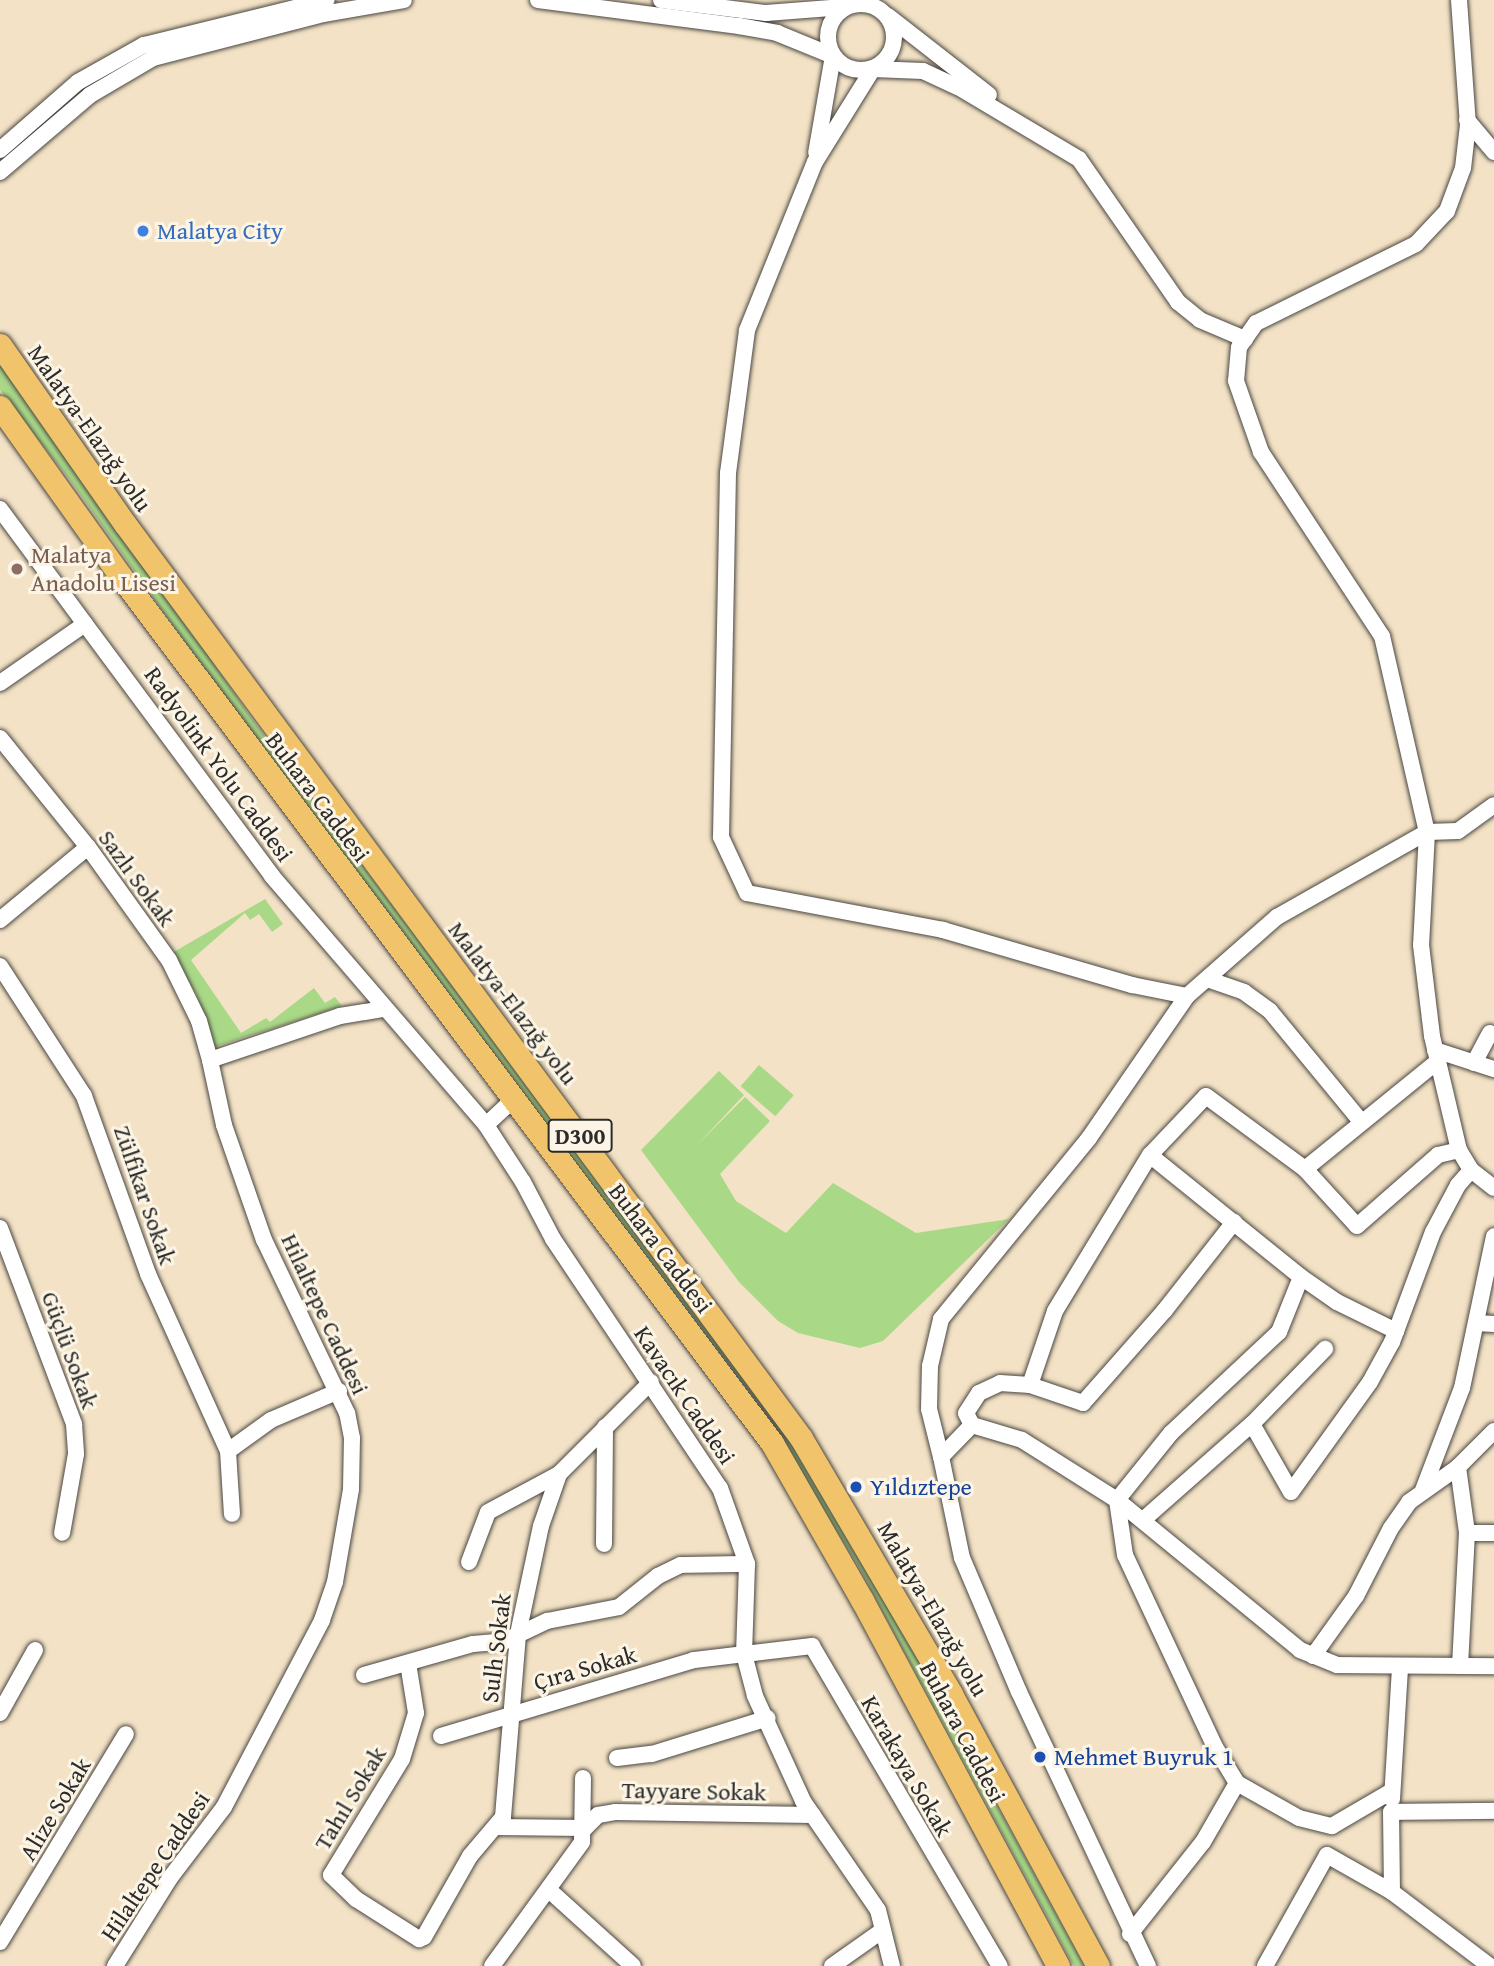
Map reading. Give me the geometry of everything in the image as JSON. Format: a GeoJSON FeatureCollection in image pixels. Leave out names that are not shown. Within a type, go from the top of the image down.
{"type":"FeatureCollection","features":[{"type":"Feature","properties":{"kind":"highway","name":"Malatya-Elazığ yolu"},"geometry":{"type":"LineString","coordinates":[[0,345],[125,523],[802,1438],[951,1694],[1098,1966]]}},
{"type":"Feature","properties":{"kind":"highway","name":"Buhara Caddesi"},"geometry":{"type":"LineString","coordinates":[[0,407],[125,582],[772,1443],[862,1600],[1058,1966]]}},
{"type":"Feature","properties":{"kind":"street"},"geometry":{"type":"LineString","coordinates":[[0,150],[78,82],[144,45],[327,0]]}},
{"type":"Feature","properties":{"kind":"street"},"geometry":{"type":"LineString","coordinates":[[0,172],[90,95],[153,58],[269,27],[404,0]]}},
{"type":"Feature","properties":{"kind":"street"},"geometry":{"type":"LineString","coordinates":[[537,0],[752,28],[833,55],[851,69],[923,71],[1079,159],[1178,302],[1200,320],[1245,339]]}},
{"type":"Feature","properties":{"kind":"street"},"geometry":{"type":"LineString","coordinates":[[660,0],[766,13],[865,4],[884,13],[1043,138]]}},
{"type":"Feature","properties":{"kind":"street"},"geometry":{"type":"LineString","coordinates":[[1459,0],[1467,120],[1463,168],[1447,211],[1416,244],[1256,323],[1239,347],[1236,381],[1261,452],[1382,636],[1426,832],[1421,945],[1437,1056],[1459,1150],[1471,1170],[1494,1188]]}},
{"type":"Feature","properties":{"kind":"street"},"geometry":{"type":"LineString","coordinates":[[815,162],[833,55],[827,34],[844,8]]}},
{"type":"Feature","properties":{"kind":"street"},"geometry":{"type":"LineString","coordinates":[[884,13],[891,22],[894,43],[883,63],[873,69],[815,162],[747,330],[728,473],[721,837],[747,893],[943,930],[1132,985],[1187,996]]}},
{"type":"Feature","properties":{"kind":"street"},"geometry":{"type":"LineString","coordinates":[[1467,120],[1494,152]]}},
{"type":"Feature","properties":{"kind":"street","name":"Radyolink Yolu Caddesi"},"geometry":{"type":"LineString","coordinates":[[0,509],[272,876],[383,1009]]}},
{"type":"Feature","properties":{"kind":"street"},"geometry":{"type":"LineString","coordinates":[[0,683],[85,624]]}},
{"type":"Feature","properties":{"kind":"street","name":"Sazlı Sokak"},"geometry":{"type":"LineString","coordinates":[[0,738],[88,847],[180,979],[210,1060]]}},
{"type":"Feature","properties":{"kind":"street"},"geometry":{"type":"LineString","coordinates":[[1148,1966],[1130,1934],[962,1558],[929,1409],[930,1366],[941,1319],[1089,1138],[1187,996],[1277,917],[1426,832],[1458,831],[1494,804]]}},
{"type":"Feature","properties":{"kind":"street"},"geometry":{"type":"LineString","coordinates":[[0,920],[88,847]]}},
{"type":"Feature","properties":{"kind":"street","name":"Zülfikar Sokak"},"geometry":{"type":"LineString","coordinates":[[0,966],[84,1096],[148,1274],[228,1451],[232,1514]]}},
{"type":"Feature","properties":{"kind":"street"},"geometry":{"type":"LineString","coordinates":[[1207,979],[1244,992],[1270,1012],[1360,1120]]}},
{"type":"Feature","properties":{"kind":"street"},"geometry":{"type":"LineString","coordinates":[[210,1060],[340,1016],[383,1009]]}},
{"type":"Feature","properties":{"kind":"street","name":"Kavacık Caddesi"},"geometry":{"type":"LineString","coordinates":[[383,1009],[414,1038],[486,1125],[523,1182],[553,1239],[720,1488],[747,1564],[744,1654],[755,1696],[768,1718],[789,1775],[872,1901],[892,1966]]}},
{"type":"Feature","properties":{"kind":"street"},"geometry":{"type":"LineString","coordinates":[[1474,1063],[1490,1033]]}},
{"type":"Feature","properties":{"kind":"street"},"geometry":{"type":"LineString","coordinates":[[1437,1056],[1494,1069]]}},
{"type":"Feature","properties":{"kind":"street"},"geometry":{"type":"LineString","coordinates":[[1305,1169],[1437,1056]]}},
{"type":"Feature","properties":{"kind":"street","name":"Hilaltepe Caddesi"},"geometry":{"type":"LineString","coordinates":[[115,1966],[170,1878],[224,1807],[329,1602],[352,1479],[352,1438],[339,1391],[269,1252],[224,1125],[210,1060]]}},
{"type":"Feature","properties":{"kind":"street"},"geometry":{"type":"LineString","coordinates":[[1030,1385],[1055,1311],[1150,1155],[1206,1096],[1305,1169],[1357,1226],[1437,1155],[1459,1150]]}},
{"type":"Feature","properties":{"kind":"street"},"geometry":{"type":"LineString","coordinates":[[486,1125],[514,1099]]}},
{"type":"Feature","properties":{"kind":"street"},"geometry":{"type":"LineString","coordinates":[[1150,1155],[1337,1303],[1396,1331]]}},
{"type":"Feature","properties":{"kind":"street"},"geometry":{"type":"LineString","coordinates":[[1252,1424],[1291,1492],[1370,1382],[1396,1331],[1433,1232],[1458,1185],[1471,1170]]}},
{"type":"Feature","properties":{"kind":"street"},"geometry":{"type":"LineString","coordinates":[[1234,1222],[1165,1310],[1083,1403],[1030,1385],[1000,1383],[979,1393],[966,1413],[972,1425],[1022,1440],[1117,1500],[1250,1611],[1313,1656],[1337,1665],[1400,1668],[1494,1666]]}},
{"type":"Feature","properties":{"kind":"street","name":"Güçlü Sokak"},"geometry":{"type":"LineString","coordinates":[[0,1228],[74,1424],[76,1454],[61,1533]]}},
{"type":"Feature","properties":{"kind":"street"},"geometry":{"type":"LineString","coordinates":[[1423,1490],[1462,1388],[1494,1236]]}},
{"type":"Feature","properties":{"kind":"street"},"geometry":{"type":"LineString","coordinates":[[1301,1277],[1279,1332],[1171,1433],[1117,1500],[1125,1555],[1215,1747],[1237,1783],[1298,1818],[1332,1826],[1392,1791]]}},
{"type":"Feature","properties":{"kind":"street"},"geometry":{"type":"LineString","coordinates":[[1476,1323],[1494,1324]]}},
{"type":"Feature","properties":{"kind":"street"},"geometry":{"type":"LineString","coordinates":[[1143,1520],[1252,1424],[1325,1349]]}},
{"type":"Feature","properties":{"kind":"street","name":"Sulh Sokak"},"geometry":{"type":"LineString","coordinates":[[424,1937],[470,1856],[503,1817],[518,1634],[541,1526],[559,1474],[651,1382]]}},
{"type":"Feature","properties":{"kind":"street"},"geometry":{"type":"LineString","coordinates":[[228,1451],[271,1420],[339,1391]]}},
{"type":"Feature","properties":{"kind":"street"},"geometry":{"type":"LineString","coordinates":[[941,1457],[972,1425]]}},
{"type":"Feature","properties":{"kind":"street"},"geometry":{"type":"LineString","coordinates":[[604,1544],[605,1427]]}},
{"type":"Feature","properties":{"kind":"street"},"geometry":{"type":"LineString","coordinates":[[1313,1656],[1356,1596],[1391,1528],[1423,1490],[1458,1467],[1494,1431]]}},
{"type":"Feature","properties":{"kind":"street"},"geometry":{"type":"LineString","coordinates":[[1458,1467],[1466,1533],[1460,1666]]}},
{"type":"Feature","properties":{"kind":"street"},"geometry":{"type":"LineString","coordinates":[[469,1562],[488,1512],[559,1474]]}},
{"type":"Feature","properties":{"kind":"street"},"geometry":{"type":"LineString","coordinates":[[1466,1533],[1494,1533]]}},
{"type":"Feature","properties":{"kind":"street"},"geometry":{"type":"LineString","coordinates":[[364,1675],[473,1644],[505,1641],[547,1621],[619,1606],[658,1576],[681,1565],[747,1564]]}},
{"type":"Feature","properties":{"kind":"street","name":"Karakaya Sokak"},"geometry":{"type":"LineString","coordinates":[[744,1654],[811,1646],[898,1801],[1000,1966]]}},
{"type":"Feature","properties":{"kind":"street"},"geometry":{"type":"LineString","coordinates":[[0,1713],[36,1650]]}},
{"type":"Feature","properties":{"kind":"street","name":"Çıra Sokak"},"geometry":{"type":"LineString","coordinates":[[441,1736],[694,1660],[744,1654]]}},
{"type":"Feature","properties":{"kind":"street","name":"Tahıl Sokak"},"geometry":{"type":"LineString","coordinates":[[408,1663],[416,1713],[402,1759],[331,1875],[412,1938],[424,1937]]}},
{"type":"Feature","properties":{"kind":"street"},"geometry":{"type":"LineString","coordinates":[[1392,1892],[1391,1812],[1400,1668]]}},
{"type":"Feature","properties":{"kind":"street"},"geometry":{"type":"LineString","coordinates":[[617,1758],[652,1754],[768,1718]]}},
{"type":"Feature","properties":{"kind":"street","name":"Alize Sokak"},"geometry":{"type":"LineString","coordinates":[[0,1942],[126,1734]]}},
{"type":"Feature","properties":{"kind":"street"},"geometry":{"type":"LineString","coordinates":[[492,1966],[582,1842],[585,1828],[583,1778]]}},
{"type":"Feature","properties":{"kind":"street"},"geometry":{"type":"LineString","coordinates":[[1130,1934],[1203,1842],[1237,1783]]}},
{"type":"Feature","properties":{"kind":"street"},"geometry":{"type":"LineString","coordinates":[[1391,1812],[1494,1811]]}},
{"type":"Feature","properties":{"kind":"street","name":"Tayyare Sokak"},"geometry":{"type":"LineString","coordinates":[[495,1827],[585,1828],[598,1815],[615,1812],[813,1815]]}},
{"type":"Feature","properties":{"kind":"street"},"geometry":{"type":"LineString","coordinates":[[1265,1966],[1327,1855],[1332,1826]]}},
{"type":"Feature","properties":{"kind":"street"},"geometry":{"type":"LineString","coordinates":[[1327,1855],[1392,1892],[1490,1966]]}},
{"type":"Feature","properties":{"kind":"street"},"geometry":{"type":"LineString","coordinates":[[549,1890],[633,1966]]}},
{"type":"Feature","properties":{"kind":"street"},"geometry":{"type":"LineString","coordinates":[[832,1966],[883,1930]]}},
{"type":"Feature","properties":{"kind":"green space"},"geometry":{"type":"Polygon","coordinates":[[[0,356],[252,719],[767,1404],[863,1559],[1084,1966],[1074,1966],[856,1562],[760,1410],[245,727],[73,484],[0,390],[0,356]]]}},
{"type":"Feature","properties":{"kind":"green space"},"geometry":{"type":"Polygon","coordinates":[[[265,899],[283,924],[272,932],[259,914],[250,920],[245,913],[191,960],[241,1033],[266,1018],[270,1022],[314,988],[325,1003],[335,997],[342,1006],[214,1047],[197,995],[172,953],[265,899]]]}},
{"type":"Feature","properties":{"kind":"green space"},"geometry":{"type":"Polygon","coordinates":[[[759,1065],[794,1095],[775,1116],[741,1086],[759,1065]]]}},
{"type":"Feature","properties":{"kind":"green space"},"geometry":{"type":"Polygon","coordinates":[[[719,1071],[744,1095],[697,1145],[745,1097],[770,1121],[720,1174],[736,1201],[786,1233],[833,1183],[916,1233],[1009,1219],[883,1341],[860,1348],[798,1333],[778,1321],[739,1282],[641,1150],[719,1071]]]}},
{"type":"Feature","properties":{"kind":"place","name":"Malatya City"},"geometry":{"type":"Point","coordinates":[143,231]}},
{"type":"Feature","properties":{"kind":"place","name":"Malatya Anadolu Lisesi"},"geometry":{"type":"Point","coordinates":[17,569]}},
{"type":"Feature","properties":{"kind":"place","name":"Yıldıztepe"},"geometry":{"type":"Point","coordinates":[856,1487]}},
{"type":"Feature","properties":{"kind":"place","name":"Mehmet Buyruk 1"},"geometry":{"type":"Point","coordinates":[1040,1757]}}]}
